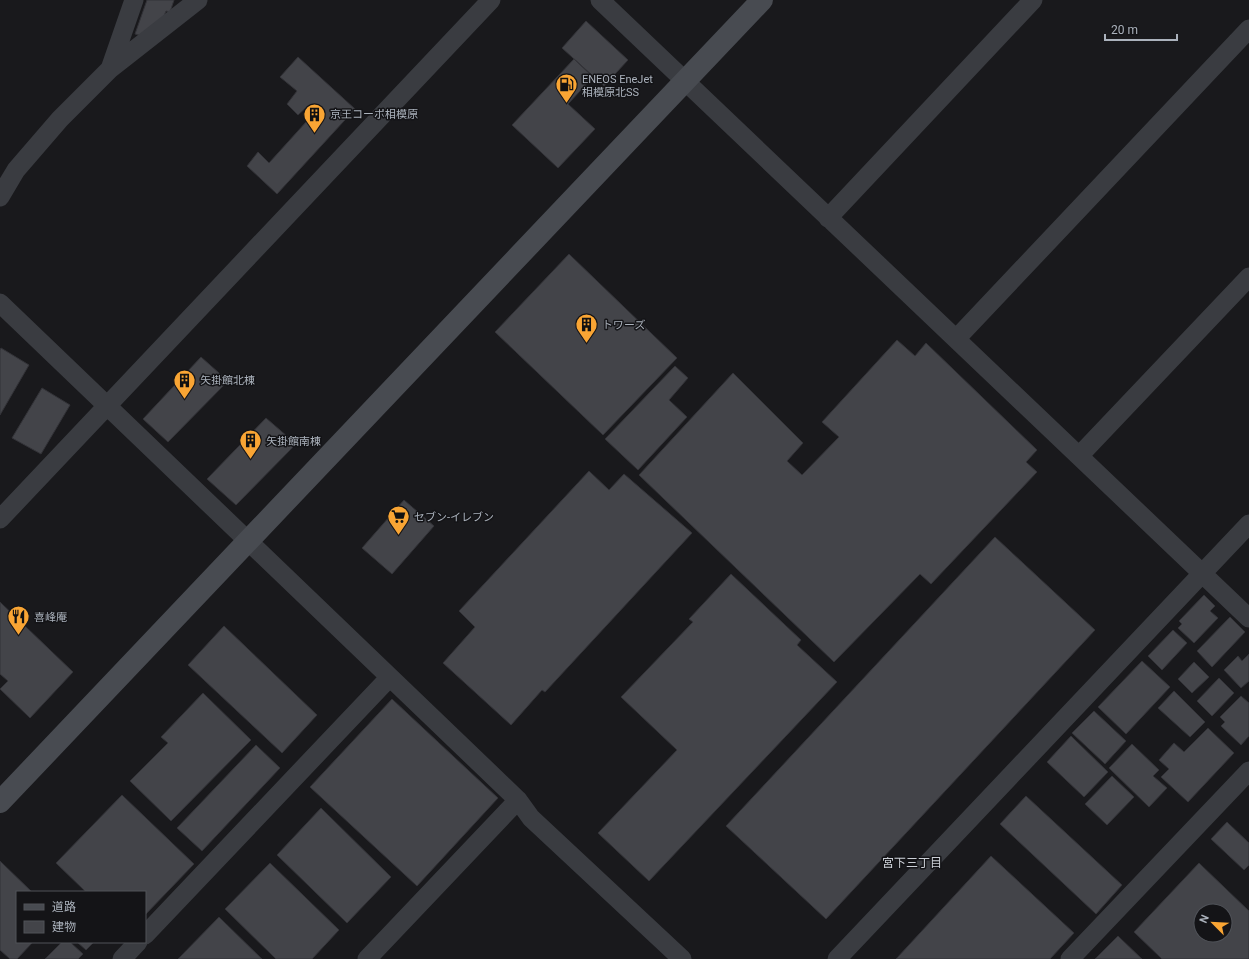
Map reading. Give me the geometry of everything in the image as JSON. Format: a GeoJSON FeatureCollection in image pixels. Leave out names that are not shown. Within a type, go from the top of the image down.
{"type":"FeatureCollection","features":[{"type":"Feature","properties":{"kind":"street"},"geometry":{"type":"LineString","coordinates":[[110,69],[134,0]]}},
{"type":"Feature","properties":{"kind":"street"},"geometry":{"type":"LineString","coordinates":[[0,197],[16,170],[60,119],[110,69],[198,0]]}},
{"type":"Feature","properties":{"kind":"street"},"geometry":{"type":"LineString","coordinates":[[0,520],[491,0]]}},
{"type":"Feature","properties":{"kind":"street"},"geometry":{"type":"LineString","coordinates":[[600,0],[1249,618]]}},
{"type":"Feature","properties":{"kind":"street"},"geometry":{"type":"LineString","coordinates":[[0,802],[249,542],[762,0]]}},
{"type":"Feature","properties":{"kind":"street"},"geometry":{"type":"LineString","coordinates":[[828,218],[1033,0]]}},
{"type":"Feature","properties":{"kind":"street"},"geometry":{"type":"LineString","coordinates":[[956,339],[1249,29]]}},
{"type":"Feature","properties":{"kind":"street"},"geometry":{"type":"LineString","coordinates":[[1079,456],[1249,276]]}},
{"type":"Feature","properties":{"kind":"street"},"geometry":{"type":"LineString","coordinates":[[0,303],[389,678],[518,800],[531,818],[682,959]]}},
{"type":"Feature","properties":{"kind":"street"},"geometry":{"type":"LineString","coordinates":[[837,959],[1249,524]]}},
{"type":"Feature","properties":{"kind":"street"},"geometry":{"type":"LineString","coordinates":[[146,934],[389,678]]}},
{"type":"Feature","properties":{"kind":"street"},"geometry":{"type":"LineString","coordinates":[[1070,959],[1249,770]]}},
{"type":"Feature","properties":{"kind":"street"},"geometry":{"type":"LineString","coordinates":[[367,959],[518,800]]}},
{"type":"Feature","properties":{"kind":"street"},"geometry":{"type":"LineString","coordinates":[[122,959],[137,943]]}},
{"type":"Feature","properties":{"kind":"building"},"geometry":{"type":"Polygon","coordinates":[[[147,0],[174,0],[170,12],[166,11],[162,21],[143,36],[135,34],[147,0]]]}},
{"type":"Feature","properties":{"kind":"building"},"geometry":{"type":"Polygon","coordinates":[[[586,21],[628,60],[604,86],[562,48],[586,21]]]}},
{"type":"Feature","properties":{"kind":"building","name":"京王コーポ相模原"},"geometry":{"type":"Polygon","coordinates":[[[298,57],[355,109],[277,194],[247,166],[258,152],[269,163],[316,111],[309,105],[298,115],[287,104],[297,91],[280,77],[298,57]]]}},
{"type":"Feature","properties":{"kind":"building"},"geometry":{"type":"Polygon","coordinates":[[[574,59],[593,77],[568,104],[595,129],[558,168],[512,125],[574,59]]]}},
{"type":"Feature","properties":{"kind":"building","name":"トワーズ"},"geometry":{"type":"Polygon","coordinates":[[[569,254],[677,358],[603,435],[495,332],[569,254]]]}},
{"type":"Feature","properties":{"kind":"building"},"geometry":{"type":"Polygon","coordinates":[[[897,340],[915,356],[926,343],[1037,450],[1026,462],[1037,472],[931,584],[920,574],[834,662],[639,475],[733,373],[803,443],[787,461],[802,475],[839,437],[822,422],[897,340]]]}},
{"type":"Feature","properties":{"kind":"building"},"geometry":{"type":"Polygon","coordinates":[[[1,348],[29,365],[0,415],[0,350],[1,348]]]}},
{"type":"Feature","properties":{"kind":"building","name":"矢掛館北棟"},"geometry":{"type":"Polygon","coordinates":[[[201,357],[228,381],[168,442],[143,419],[201,357]]]}},
{"type":"Feature","properties":{"kind":"building"},"geometry":{"type":"Polygon","coordinates":[[[675,366],[688,378],[669,400],[687,417],[638,470],[605,439],[675,366]]]}},
{"type":"Feature","properties":{"kind":"building"},"geometry":{"type":"Polygon","coordinates":[[[42,388],[70,405],[41,454],[12,438],[42,388]]]}},
{"type":"Feature","properties":{"kind":"building","name":"矢掛館南棟"},"geometry":{"type":"Polygon","coordinates":[[[266,418],[296,444],[236,505],[207,479],[266,418]]]}},
{"type":"Feature","properties":{"kind":"building"},"geometry":{"type":"Polygon","coordinates":[[[589,471],[609,490],[624,474],[692,533],[545,692],[542,690],[511,725],[443,663],[475,627],[459,611],[589,471]]]}},
{"type":"Feature","properties":{"kind":"building","name":"セブン-イレブン"},"geometry":{"type":"Polygon","coordinates":[[[404,500],[434,526],[392,574],[362,548],[404,500]]]}},
{"type":"Feature","properties":{"kind":"building"},"geometry":{"type":"Polygon","coordinates":[[[995,537],[1095,630],[826,919],[726,826],[995,537]]]}},
{"type":"Feature","properties":{"kind":"building"},"geometry":{"type":"Polygon","coordinates":[[[731,574],[801,640],[797,645],[837,682],[649,881],[598,833],[677,750],[621,697],[693,622],[689,619],[731,574]]]}},
{"type":"Feature","properties":{"kind":"building"},"geometry":{"type":"Polygon","coordinates":[[[1204,595],[1215,606],[1210,611],[1218,618],[1194,643],[1178,628],[1182,624],[1179,621],[1204,595]]]}},
{"type":"Feature","properties":{"kind":"building","name":"喜峰庵"},"geometry":{"type":"Polygon","coordinates":[[[0,602],[73,672],[30,718],[0,689],[8,681],[0,674],[0,602]]]}},
{"type":"Feature","properties":{"kind":"building"},"geometry":{"type":"Polygon","coordinates":[[[1230,617],[1245,632],[1212,667],[1197,651],[1230,617]]]}},
{"type":"Feature","properties":{"kind":"building"},"geometry":{"type":"Polygon","coordinates":[[[224,626],[317,715],[282,753],[188,665],[224,626]]]}},
{"type":"Feature","properties":{"kind":"building"},"geometry":{"type":"Polygon","coordinates":[[[1173,630],[1187,643],[1162,670],[1148,656],[1173,630]]]}},
{"type":"Feature","properties":{"kind":"building"},"geometry":{"type":"Polygon","coordinates":[[[1249,654],[1249,681],[1241,688],[1224,670],[1238,656],[1242,661],[1249,654]]]}},
{"type":"Feature","properties":{"kind":"building"},"geometry":{"type":"Polygon","coordinates":[[[1142,661],[1170,687],[1126,734],[1098,707],[1142,661]]]}},
{"type":"Feature","properties":{"kind":"building"},"geometry":{"type":"Polygon","coordinates":[[[1194,662],[1209,677],[1192,693],[1178,679],[1194,662]]]}},
{"type":"Feature","properties":{"kind":"building"},"geometry":{"type":"Polygon","coordinates":[[[1219,678],[1234,693],[1212,716],[1197,701],[1219,678]]]}},
{"type":"Feature","properties":{"kind":"building"},"geometry":{"type":"Polygon","coordinates":[[[1174,691],[1205,722],[1190,737],[1158,708],[1174,691]]]}},
{"type":"Feature","properties":{"kind":"building"},"geometry":{"type":"Polygon","coordinates":[[[203,693],[251,740],[171,821],[130,781],[168,743],[161,737],[203,693]]]}},
{"type":"Feature","properties":{"kind":"building"},"geometry":{"type":"Polygon","coordinates":[[[1241,696],[1249,703],[1249,736],[1241,745],[1221,726],[1225,722],[1220,717],[1241,696]]]}},
{"type":"Feature","properties":{"kind":"building"},"geometry":{"type":"Polygon","coordinates":[[[392,699],[498,798],[417,886],[310,787],[392,699]]]}},
{"type":"Feature","properties":{"kind":"building"},"geometry":{"type":"Polygon","coordinates":[[[1094,711],[1126,741],[1105,764],[1072,733],[1094,711]]]}},
{"type":"Feature","properties":{"kind":"building"},"geometry":{"type":"Polygon","coordinates":[[[1208,728],[1234,753],[1188,802],[1161,777],[1169,769],[1159,760],[1174,743],[1184,752],[1208,728]]]}},
{"type":"Feature","properties":{"kind":"building"},"geometry":{"type":"Polygon","coordinates":[[[1071,736],[1108,772],[1084,797],[1047,762],[1071,736]]]}},
{"type":"Feature","properties":{"kind":"building"},"geometry":{"type":"Polygon","coordinates":[[[1132,744],[1159,770],[1153,776],[1167,788],[1149,807],[1109,768],[1132,744]]]}},
{"type":"Feature","properties":{"kind":"building"},"geometry":{"type":"Polygon","coordinates":[[[256,745],[280,768],[202,851],[177,828],[256,745]]]}},
{"type":"Feature","properties":{"kind":"building"},"geometry":{"type":"Polygon","coordinates":[[[1112,776],[1134,797],[1107,825],[1085,804],[1112,776]]]}},
{"type":"Feature","properties":{"kind":"building"},"geometry":{"type":"Polygon","coordinates":[[[122,795],[194,864],[146,914],[146,891],[85,891],[56,863],[122,795]]]}},
{"type":"Feature","properties":{"kind":"building"},"geometry":{"type":"Polygon","coordinates":[[[1026,796],[1122,885],[1096,914],[1000,824],[1026,796]]]}},
{"type":"Feature","properties":{"kind":"building"},"geometry":{"type":"Polygon","coordinates":[[[321,808],[391,877],[347,923],[277,855],[321,808]]]}},
{"type":"Feature","properties":{"kind":"building"},"geometry":{"type":"Polygon","coordinates":[[[1227,822],[1249,843],[1249,865],[1244,870],[1211,839],[1227,822]]]}},
{"type":"Feature","properties":{"kind":"building"},"geometry":{"type":"Polygon","coordinates":[[[991,856],[1074,933],[1050,959],[896,959],[991,856]]]}},
{"type":"Feature","properties":{"kind":"building"},"geometry":{"type":"Polygon","coordinates":[[[0,861],[31,891],[16,891],[16,943],[32,943],[17,959],[10,959],[0,950],[0,861]]]}},
{"type":"Feature","properties":{"kind":"building"},"geometry":{"type":"Polygon","coordinates":[[[270,863],[339,930],[312,959],[276,959],[225,909],[270,863]]]}},
{"type":"Feature","properties":{"kind":"building"},"geometry":{"type":"Polygon","coordinates":[[[1199,863],[1249,911],[1249,959],[1162,959],[1134,932],[1199,863]]]}},
{"type":"Feature","properties":{"kind":"building"},"geometry":{"type":"Polygon","coordinates":[[[219,917],[262,959],[178,959],[219,917]]]}},
{"type":"Feature","properties":{"kind":"building"},"geometry":{"type":"Polygon","coordinates":[[[1118,936],[1142,959],[1095,959],[1118,936]]]}},
{"type":"Feature","properties":{"kind":"building"},"geometry":{"type":"Polygon","coordinates":[[[61,943],[71,943],[83,954],[78,959],[45,959],[61,943]]]}},
{"type":"Feature","properties":{"kind":"building"},"geometry":{"type":"Polygon","coordinates":[[[78,943],[93,943],[86,950],[78,943]]]}},
{"type":"Feature","properties":{"kind":"place","name":"ENEOS EneJet 相模原北SS"},"geometry":{"type":"Point","coordinates":[566,104]}},
{"type":"Feature","properties":{"kind":"place","name":"京王コーポ相模原"},"geometry":{"type":"Point","coordinates":[314,134]}},
{"type":"Feature","properties":{"kind":"place","name":"トワーズ"},"geometry":{"type":"Point","coordinates":[586,344]}},
{"type":"Feature","properties":{"kind":"place","name":"矢掛館北棟"},"geometry":{"type":"Point","coordinates":[185,400]}},
{"type":"Feature","properties":{"kind":"place","name":"矢掛館南棟"},"geometry":{"type":"Point","coordinates":[251,460]}},
{"type":"Feature","properties":{"kind":"place","name":"セブン-イレブン"},"geometry":{"type":"Point","coordinates":[398,536]}},
{"type":"Feature","properties":{"kind":"place","name":"喜峰庵"},"geometry":{"type":"Point","coordinates":[18,636]}},
{"type":"Feature","properties":{"kind":"district","name":"宮下三丁目"},"geometry":{"type":"Point","coordinates":[912,863]}}]}
